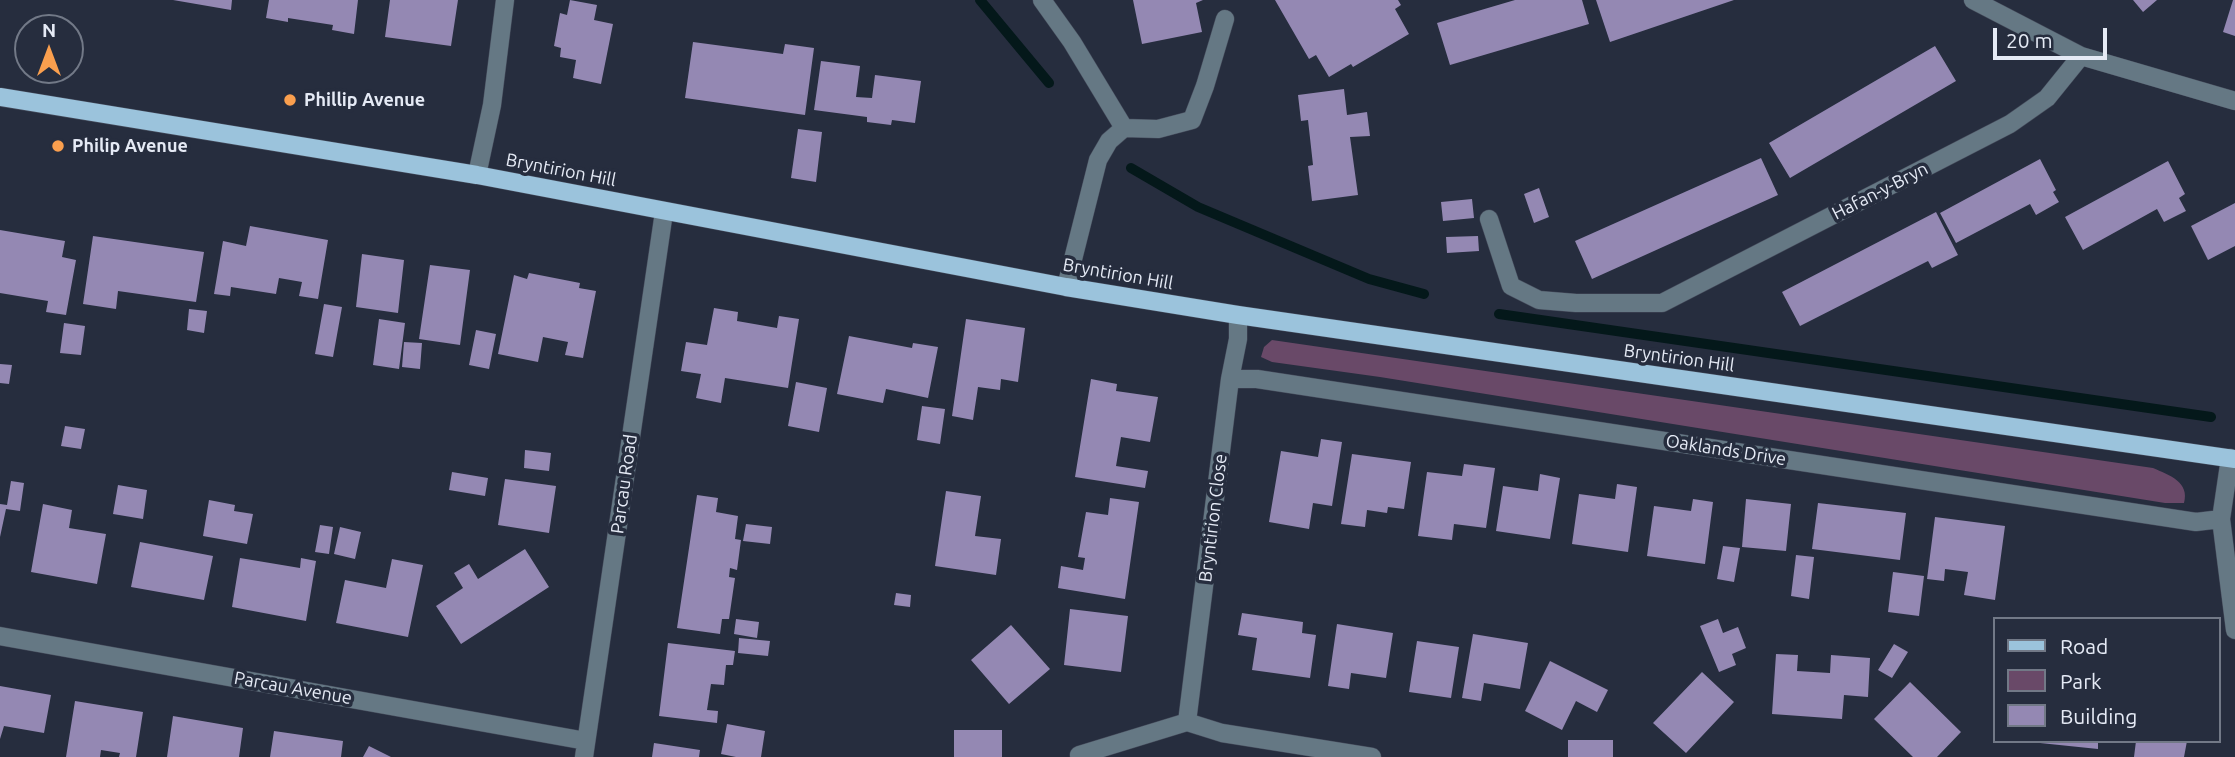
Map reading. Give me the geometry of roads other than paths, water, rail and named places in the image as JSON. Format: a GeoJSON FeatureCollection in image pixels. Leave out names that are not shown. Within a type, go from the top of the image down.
{"type":"FeatureCollection","features":[{"type":"Feature","properties":{"kind":"main road","name":"Bryntirion Hill"},"geometry":{"type":"LineString","coordinates":[[0,97],[477,175],[1066,287],[1238,315],[2232,459]]}},
{"type":"Feature","properties":{"kind":"street"},"geometry":{"type":"LineString","coordinates":[[477,175],[492,105],[505,0]]}},
{"type":"Feature","properties":{"kind":"street"},"geometry":{"type":"LineString","coordinates":[[1042,0],[1072,42],[1125,128]]}},
{"type":"Feature","properties":{"kind":"street"},"geometry":{"type":"LineString","coordinates":[[1973,0],[2081,56],[2235,102]]}},
{"type":"Feature","properties":{"kind":"street"},"geometry":{"type":"LineString","coordinates":[[1066,287],[1098,160],[1109,141],[1125,128],[1158,129],[1192,120],[1225,19]]}},
{"type":"Feature","properties":{"kind":"street","name":"Hafan-y-Bryn"},"geometry":{"type":"LineString","coordinates":[[1489,219],[1511,286],[1539,300],[1662,303],[2010,124],[2047,98],[2081,56]]}},
{"type":"Feature","properties":{"kind":"street","name":"Parcau Road"},"geometry":{"type":"LineString","coordinates":[[585,749],[664,212]]}},
{"type":"Feature","properties":{"kind":"street","name":"Bryntirion Close"},"geometry":{"type":"LineString","coordinates":[[1187,722],[1230,379],[1238,339],[1238,315]]}},
{"type":"Feature","properties":{"kind":"street","name":"Oaklands Drive"},"geometry":{"type":"LineString","coordinates":[[1230,379],[1257,379],[2196,522],[2221,519]]}},
{"type":"Feature","properties":{"kind":"street"},"geometry":{"type":"LineString","coordinates":[[2232,459],[2221,519],[2235,630]]}},
{"type":"Feature","properties":{"kind":"street","name":"Parcau Avenue"},"geometry":{"type":"LineString","coordinates":[[0,636],[585,749]]}},
{"type":"Feature","properties":{"kind":"street"},"geometry":{"type":"LineString","coordinates":[[1079,755],[1187,722],[1222,733],[1372,757]]}},
{"type":"Feature","properties":{"kind":"waterway"},"geometry":{"type":"LineString","coordinates":[[980,0],[1049,83]]}},
{"type":"Feature","properties":{"kind":"waterway"},"geometry":{"type":"LineString","coordinates":[[1131,168],[1198,207],[1369,279],[1424,294]]}},
{"type":"Feature","properties":{"kind":"waterway"},"geometry":{"type":"LineString","coordinates":[[1499,314],[2211,417]]}},
{"type":"Feature","properties":{"kind":"place","name":"Phillip Avenue"},"geometry":{"type":"Point","coordinates":[290,100]}},
{"type":"Feature","properties":{"kind":"place","name":"Philip Avenue"},"geometry":{"type":"Point","coordinates":[58,146]}}]}
